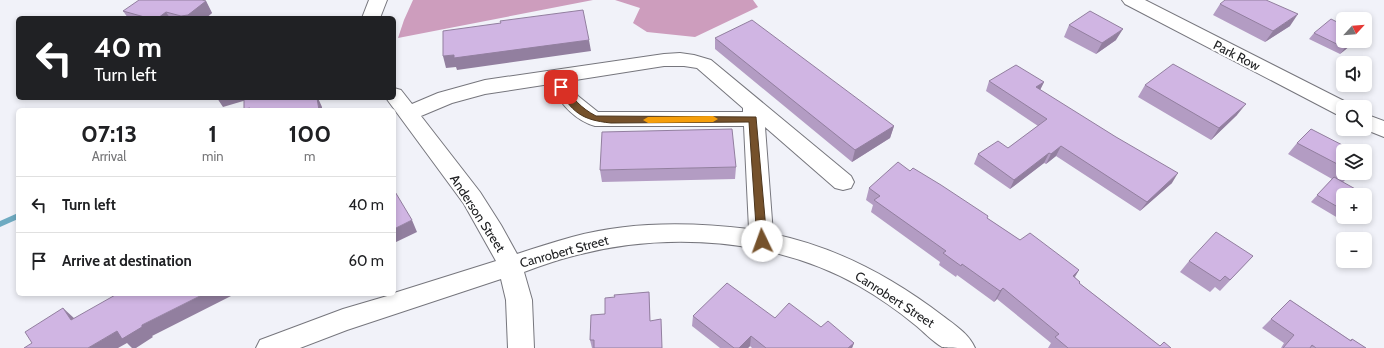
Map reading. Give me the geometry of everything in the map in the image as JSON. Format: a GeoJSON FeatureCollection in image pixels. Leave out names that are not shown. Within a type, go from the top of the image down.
{"type":"FeatureCollection","features":[{"type":"Feature","properties":{"kind":"street"},"geometry":{"type":"LineString","coordinates":[[372,16],[378,0]]}},
{"type":"Feature","properties":{"kind":"street","name":"Park Row"},"geometry":{"type":"LineString","coordinates":[[1131,0],[1336,105]]}},
{"type":"Feature","properties":{"kind":"street"},"geometry":{"type":"LineString","coordinates":[[408,114],[445,98],[468,91],[514,81],[664,60],[694,60],[704,64],[753,113],[842,182]]}},
{"type":"Feature","properties":{"kind":"street"},"geometry":{"type":"LineString","coordinates":[[557,75],[561,87],[570,102],[582,112],[594,118],[611,120],[753,113]]}},
{"type":"Feature","properties":{"kind":"street","name":"Anderson Street"},"geometry":{"type":"LineString","coordinates":[[396,98],[472,198],[493,232],[510,265],[519,300],[521,348]]}},
{"type":"Feature","properties":{"kind":"street"},"geometry":{"type":"LineString","coordinates":[[753,113],[762,241]]}},
{"type":"Feature","properties":{"kind":"street"},"geometry":{"type":"LineString","coordinates":[[1372,124],[1384,130]]}},
{"type":"Feature","properties":{"kind":"street","name":"Canrobert Street"},"geometry":{"type":"LineString","coordinates":[[269,348],[332,324],[510,265],[593,240],[642,234],[699,233],[762,241],[822,258],[855,272],[893,294],[917,311],[962,348]]}},
{"type":"Feature","properties":{"kind":"shaded area"},"geometry":{"type":"Polygon","coordinates":[[[413,0],[593,0],[398,38],[413,0]]]}},
{"type":"Feature","properties":{"kind":"shaded area"},"geometry":{"type":"Polygon","coordinates":[[[615,0],[753,0],[758,7],[695,37],[647,32],[633,23],[640,8],[615,0]]]}},
{"type":"Feature","properties":{"kind":"building"},"geometry":{"type":"Polygon","coordinates":[[[139,0],[206,1],[188,15],[181,16],[166,12],[161,16],[141,16],[123,11],[139,0]]]}},
{"type":"Feature","properties":{"kind":"building"},"geometry":{"type":"Polygon","coordinates":[[[1225,0],[1266,0],[1298,14],[1273,31],[1220,4],[1225,0]]]}},
{"type":"Feature","properties":{"kind":"building"},"geometry":{"type":"Polygon","coordinates":[[[583,10],[589,40],[454,58],[454,55],[443,56],[443,31],[501,23],[500,21],[583,10]]]}},
{"type":"Feature","properties":{"kind":"building"},"geometry":{"type":"Polygon","coordinates":[[[1090,11],[1123,29],[1102,43],[1069,25],[1090,11]]]}},
{"type":"Feature","properties":{"kind":"building"},"geometry":{"type":"Polygon","coordinates":[[[1331,19],[1336,22],[1336,44],[1314,33],[1331,19]]]}},
{"type":"Feature","properties":{"kind":"building"},"geometry":{"type":"Polygon","coordinates":[[[752,20],[894,126],[855,150],[715,38],[752,20]]]}},
{"type":"Feature","properties":{"kind":"building"},"geometry":{"type":"Polygon","coordinates":[[[1173,64],[1246,104],[1219,128],[1145,85],[1173,64]]]}},
{"type":"Feature","properties":{"kind":"building"},"geometry":{"type":"Polygon","coordinates":[[[1016,65],[1044,82],[1036,87],[1116,137],[1178,173],[1147,202],[1061,146],[1051,154],[1049,153],[1014,180],[978,154],[998,141],[1008,148],[1047,119],[989,81],[1016,65]]]}},
{"type":"Feature","properties":{"kind":"building"},"geometry":{"type":"Polygon","coordinates":[[[244,100],[317,100],[319,108],[250,108],[244,108],[244,100]]]}},
{"type":"Feature","properties":{"kind":"building"},"geometry":{"type":"Polygon","coordinates":[[[732,129],[736,167],[600,170],[602,132],[732,129]]]}},
{"type":"Feature","properties":{"kind":"building"},"geometry":{"type":"Polygon","coordinates":[[[1311,129],[1340,144],[1336,144],[1336,163],[1297,143],[1311,129]]]}},
{"type":"Feature","properties":{"kind":"building"},"geometry":{"type":"Polygon","coordinates":[[[898,162],[910,171],[913,168],[941,185],[988,216],[987,218],[1020,240],[1030,233],[1079,270],[1073,276],[1080,282],[1079,283],[1160,346],[1164,342],[1171,348],[1068,348],[1055,337],[1059,334],[1003,288],[1000,291],[962,264],[961,266],[943,253],[946,251],[874,200],[880,196],[869,188],[898,162]]]}},
{"type":"Feature","properties":{"kind":"building"},"geometry":{"type":"Polygon","coordinates":[[[1334,177],[1336,180],[1339,180],[1354,188],[1336,188],[1336,206],[1317,195],[1334,177]]]}},
{"type":"Feature","properties":{"kind":"building"},"geometry":{"type":"Polygon","coordinates":[[[396,193],[412,220],[396,228],[396,193]]]}},
{"type":"Feature","properties":{"kind":"building"},"geometry":{"type":"Polygon","coordinates":[[[1216,232],[1253,256],[1230,280],[1225,276],[1220,281],[1189,261],[1216,232]]]}},
{"type":"Feature","properties":{"kind":"building"},"geometry":{"type":"Polygon","coordinates":[[[727,283],[775,318],[789,303],[821,327],[828,321],[854,343],[848,348],[766,348],[751,336],[739,348],[734,348],[693,316],[727,283]]]}},
{"type":"Feature","properties":{"kind":"building"},"geometry":{"type":"Polygon","coordinates":[[[649,292],[650,321],[661,319],[662,348],[594,348],[594,340],[590,340],[591,315],[605,314],[605,298],[615,297],[614,295],[649,292]]]}},
{"type":"Feature","properties":{"kind":"building"},"geometry":{"type":"Polygon","coordinates":[[[113,296],[200,296],[142,325],[142,327],[122,339],[117,331],[88,348],[24,348],[32,343],[25,332],[63,308],[71,320],[113,296]]]}},
{"type":"Feature","properties":{"kind":"building"},"geometry":{"type":"Polygon","coordinates":[[[1290,300],[1351,341],[1352,339],[1366,348],[1316,348],[1312,345],[1310,348],[1283,348],[1294,335],[1271,319],[1290,300]]]}},
{"type":"Feature","properties":{"kind":"waterway"},"geometry":{"type":"LineString","coordinates":[[0,224],[16,217]]}},
{"type":"Feature","properties":{"kind":"slow traffic"},"geometry":{"type":"LineString","coordinates":[[648,120],[713,119]]}},
{"type":"Feature","properties":{"kind":"route"},"geometry":{"type":"LineString","coordinates":[[561,87],[570,102],[582,112],[594,118],[611,120],[753,119],[762,241]]}}]}
